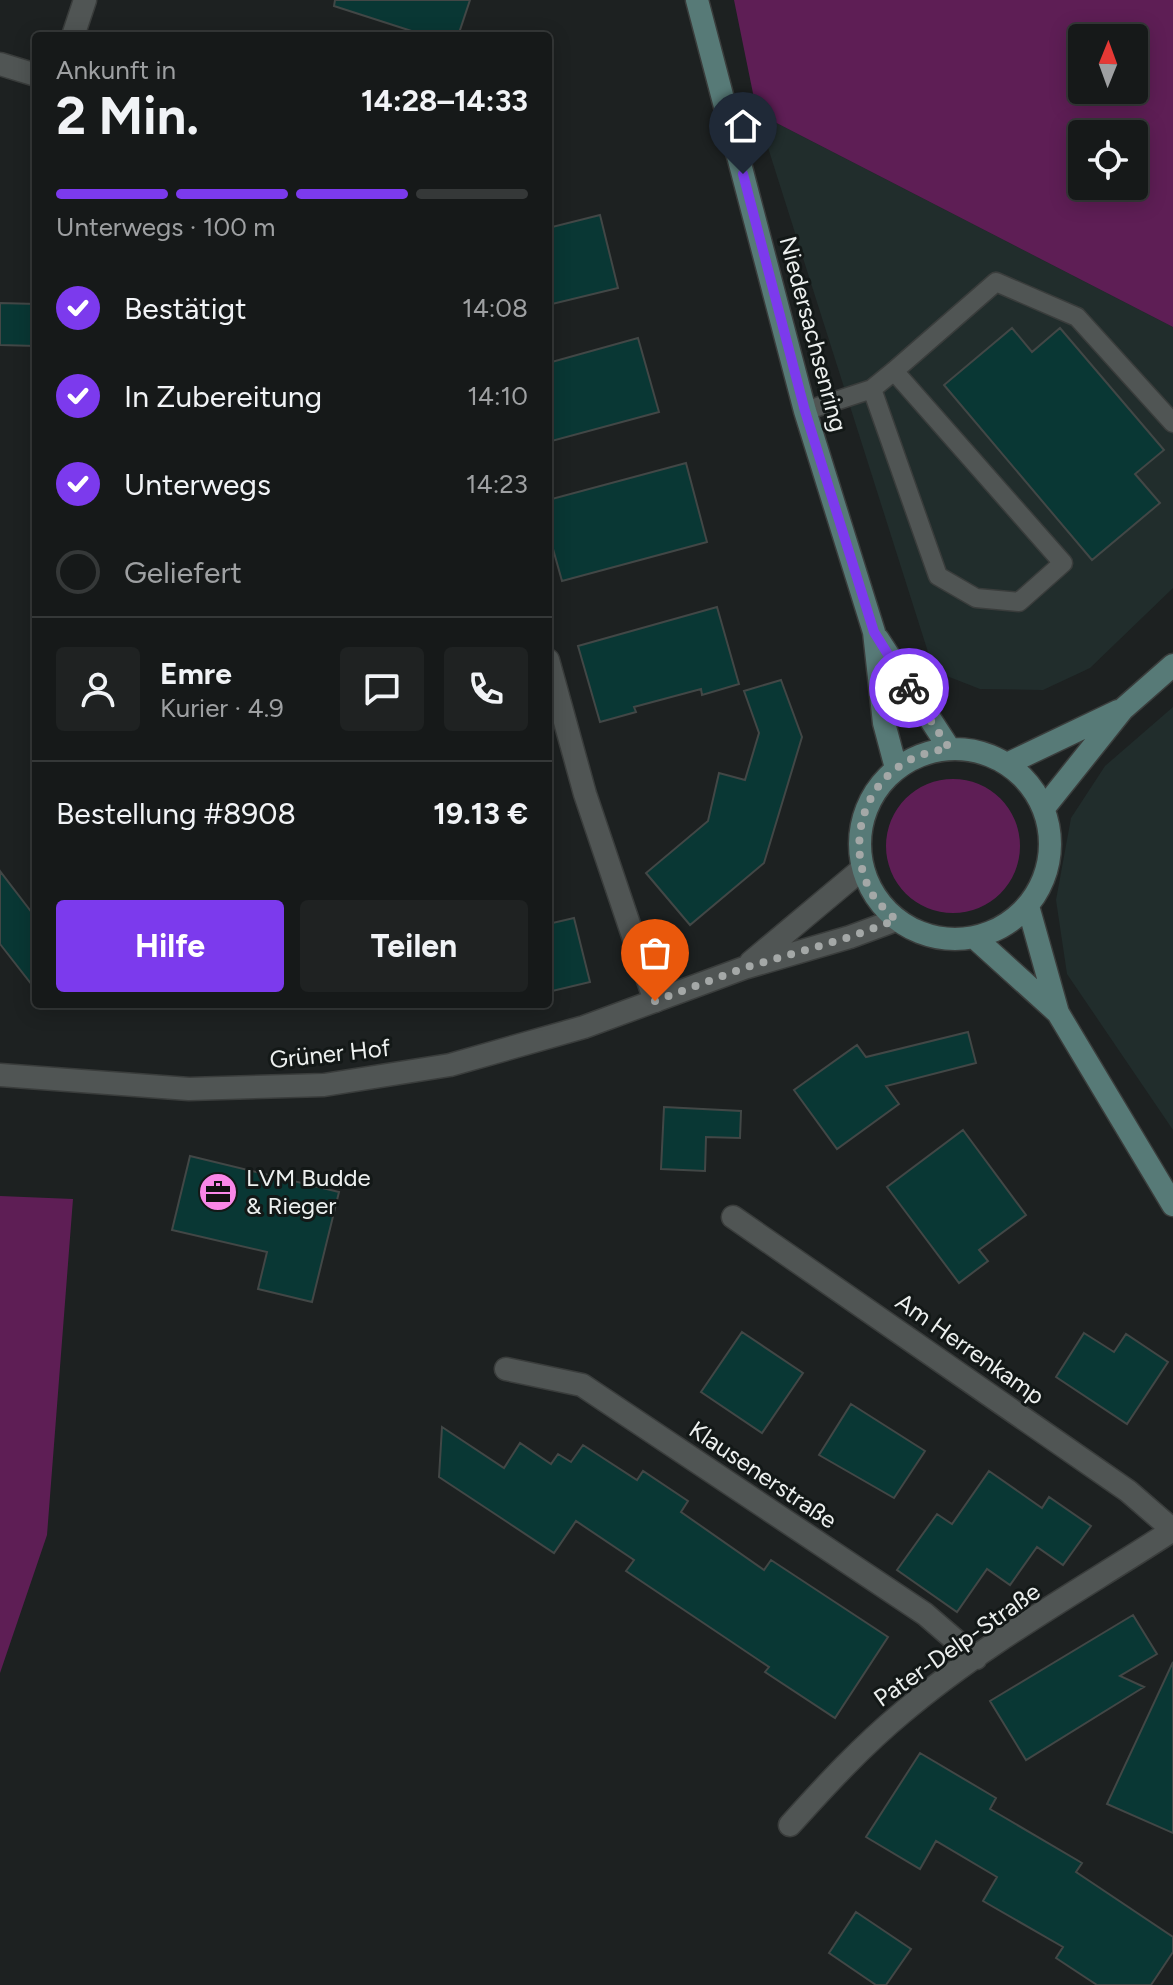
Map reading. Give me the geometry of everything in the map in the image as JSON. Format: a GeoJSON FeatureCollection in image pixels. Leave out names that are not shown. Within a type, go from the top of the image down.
{"type":"FeatureCollection","features":[{"type":"Feature","properties":{"kind":"main road","name":"Niedersachsenring"},"geometry":{"type":"LineString","coordinates":[[697,0],[805,411],[874,632],[884,723],[896,768]]}},
{"type":"Feature","properties":{"kind":"main road","name":"Niedersachsenring"},"geometry":{"type":"LineString","coordinates":[[874,632],[949,748]]}},
{"type":"Feature","properties":{"kind":"main road"},"geometry":{"type":"LineString","coordinates":[[1044,808],[1123,709],[1173,665]]}},
{"type":"Feature","properties":{"kind":"main road"},"geometry":{"type":"LineString","coordinates":[[1007,764],[1123,709]]}},
{"type":"Feature","properties":{"kind":"main road"},"geometry":{"type":"LineString","coordinates":[[949,748],[979,751],[1007,764],[1029,783],[1044,808],[1050,833],[1050,860],[1042,885],[1028,906],[1004,926],[975,938],[947,940],[920,934],[896,920],[874,897],[862,869],[859,841],[864,813],[876,788],[896,768],[921,754],[949,748]]}},
{"type":"Feature","properties":{"kind":"main road"},"geometry":{"type":"LineString","coordinates":[[1028,906],[1058,1013],[1173,1205]]}},
{"type":"Feature","properties":{"kind":"main road"},"geometry":{"type":"LineString","coordinates":[[975,938],[1058,1013]]}},
{"type":"Feature","properties":{"kind":"street"},"geometry":{"type":"LineString","coordinates":[[74,32],[85,0]]}},
{"type":"Feature","properties":{"kind":"street"},"geometry":{"type":"LineString","coordinates":[[0,64],[32,74]]}},
{"type":"Feature","properties":{"kind":"street"},"geometry":{"type":"LineString","coordinates":[[552,674],[585,794],[655,1001]]}},
{"type":"Feature","properties":{"kind":"street","name":"Grüner Hof"},"geometry":{"type":"LineString","coordinates":[[744,968],[862,869]]}},
{"type":"Feature","properties":{"kind":"street","name":"Grüner Hof"},"geometry":{"type":"LineString","coordinates":[[0,1075],[189,1089],[324,1085],[450,1065],[584,1027],[744,968],[896,920]]}},
{"type":"Feature","properties":{"kind":"street","name":"Am Herrenkamp"},"geometry":{"type":"LineString","coordinates":[[733,1217],[1128,1491],[1173,1530]]}},
{"type":"Feature","properties":{"kind":"street","name":"Klausenerstraße"},"geometry":{"type":"LineString","coordinates":[[506,1369],[582,1385],[925,1614],[976,1658]]}},
{"type":"Feature","properties":{"kind":"street","name":"Pater-Delp-Straße"},"geometry":{"type":"LineString","coordinates":[[790,1825],[845,1765],[904,1710],[976,1658],[1173,1530]]}},
{"type":"Feature","properties":{"kind":"lane"},"geometry":{"type":"LineString","coordinates":[[805,411],[872,389],[996,282],[1077,317],[1173,423]]}},
{"type":"Feature","properties":{"kind":"lane"},"geometry":{"type":"LineString","coordinates":[[872,389],[938,576],[976,598],[1019,602],[1063,563],[894,371]]}},
{"type":"Feature","properties":{"kind":"shaded area"},"geometry":{"type":"Polygon","coordinates":[[[734,0],[1173,0],[1173,327],[757,113],[734,0]]]}},
{"type":"Feature","properties":{"kind":"shaded area"},"geometry":{"type":"Polygon","coordinates":[[[757,113],[1173,327],[1173,588],[1090,668],[1043,690],[980,689],[934,671],[757,113]]]}},
{"type":"Feature","properties":{"kind":"shaded area"},"geometry":{"type":"Polygon","coordinates":[[[1173,707],[1173,1130],[1067,974],[1056,900],[1071,818],[1105,766],[1173,707]]]}},
{"type":"Feature","properties":{"kind":"shaded area"},"geometry":{"type":"Polygon","coordinates":[[[953,779],[979,784],[1000,799],[1015,820],[1020,846],[1015,872],[1000,893],[979,908],[953,913],[927,908],[906,893],[891,872],[886,846],[891,820],[906,799],[927,784],[953,779]]]}},
{"type":"Feature","properties":{"kind":"shaded area"},"geometry":{"type":"Polygon","coordinates":[[[0,1196],[73,1199],[47,1535],[0,1673],[0,1196]]]}},
{"type":"Feature","properties":{"kind":"building"},"geometry":{"type":"Polygon","coordinates":[[[335,0],[470,0],[459,32],[415,32],[334,6],[335,0]]]}},
{"type":"Feature","properties":{"kind":"building"},"geometry":{"type":"Polygon","coordinates":[[[600,215],[618,288],[552,304],[552,227],[600,215]]]}},
{"type":"Feature","properties":{"kind":"building"},"geometry":{"type":"Polygon","coordinates":[[[0,303],[32,304],[32,346],[0,345],[0,303]]]}},
{"type":"Feature","properties":{"kind":"building"},"geometry":{"type":"Polygon","coordinates":[[[1012,328],[1032,352],[1060,328],[1164,450],[1135,474],[1160,503],[1092,560],[944,385],[1012,328]]]}},
{"type":"Feature","properties":{"kind":"building"},"geometry":{"type":"Polygon","coordinates":[[[638,338],[659,412],[552,441],[552,362],[638,338]]]}},
{"type":"Feature","properties":{"kind":"building"},"geometry":{"type":"Polygon","coordinates":[[[686,463],[707,542],[562,581],[552,545],[552,499],[686,463]]]}},
{"type":"Feature","properties":{"kind":"building"},"geometry":{"type":"Polygon","coordinates":[[[717,607],[739,684],[702,695],[701,689],[634,707],[636,712],[600,722],[578,646],[717,607]]]}},
{"type":"Feature","properties":{"kind":"building"},"geometry":{"type":"Polygon","coordinates":[[[781,680],[802,737],[764,863],[690,925],[646,873],[708,821],[719,773],[745,780],[759,733],[744,691],[781,680]]]}},
{"type":"Feature","properties":{"kind":"building"},"geometry":{"type":"Polygon","coordinates":[[[0,871],[32,913],[32,985],[0,944],[0,871]]]}},
{"type":"Feature","properties":{"kind":"building"},"geometry":{"type":"Polygon","coordinates":[[[574,918],[590,982],[552,991],[552,923],[574,918]]]}},
{"type":"Feature","properties":{"kind":"building"},"geometry":{"type":"Polygon","coordinates":[[[968,1032],[976,1063],[886,1086],[899,1104],[837,1149],[794,1090],[857,1045],[866,1057],[968,1032]]]}},
{"type":"Feature","properties":{"kind":"building"},"geometry":{"type":"Polygon","coordinates":[[[664,1107],[741,1111],[740,1138],[706,1137],[705,1171],[661,1169],[664,1107]]]}},
{"type":"Feature","properties":{"kind":"building"},"geometry":{"type":"Polygon","coordinates":[[[963,1130],[1026,1215],[979,1250],[988,1261],[959,1283],[887,1187],[963,1130]]]}},
{"type":"Feature","properties":{"kind":"building"},"geometry":{"type":"Polygon","coordinates":[[[190,1156],[339,1192],[312,1302],[258,1289],[267,1252],[172,1230],[190,1156]]]}},
{"type":"Feature","properties":{"kind":"building"},"geometry":{"type":"Polygon","coordinates":[[[742,1332],[803,1373],[762,1433],[701,1392],[742,1332]]]}},
{"type":"Feature","properties":{"kind":"building"},"geometry":{"type":"Polygon","coordinates":[[[1084,1333],[1114,1352],[1126,1334],[1168,1362],[1127,1424],[1056,1377],[1084,1333]]]}},
{"type":"Feature","properties":{"kind":"building"},"geometry":{"type":"Polygon","coordinates":[[[851,1404],[925,1451],[894,1498],[819,1455],[851,1404]]]}},
{"type":"Feature","properties":{"kind":"building"},"geometry":{"type":"Polygon","coordinates":[[[442,1427],[504,1468],[520,1443],[551,1464],[558,1454],[571,1462],[583,1445],[637,1480],[643,1471],[688,1501],[681,1512],[764,1570],[771,1560],[888,1637],[835,1718],[765,1672],[769,1667],[626,1571],[634,1560],[576,1521],[554,1553],[439,1477],[442,1427]]]}},
{"type":"Feature","properties":{"kind":"building"},"geometry":{"type":"Polygon","coordinates":[[[989,1471],[1042,1508],[1049,1497],[1091,1526],[1063,1565],[1037,1547],[1010,1585],[987,1569],[957,1612],[897,1570],[937,1514],[952,1524],[989,1471]]]}},
{"type":"Feature","properties":{"kind":"building"},"geometry":{"type":"Polygon","coordinates":[[[1133,1615],[1157,1654],[1120,1676],[1144,1687],[1026,1760],[990,1701],[1133,1615]]]}},
{"type":"Feature","properties":{"kind":"building"},"geometry":{"type":"Polygon","coordinates":[[[1173,1662],[1173,1833],[1107,1804],[1173,1662]]]}},
{"type":"Feature","properties":{"kind":"building"},"geometry":{"type":"Polygon","coordinates":[[[920,1753],[996,1798],[990,1809],[1082,1863],[1076,1872],[1173,1937],[1173,1952],[1151,1985],[1097,1985],[1056,1958],[1063,1947],[983,1901],[997,1877],[936,1841],[920,1869],[866,1837],[920,1753]]]}},
{"type":"Feature","properties":{"kind":"building"},"geometry":{"type":"Polygon","coordinates":[[[856,1912],[911,1949],[886,1985],[876,1985],[829,1953],[856,1912]]]}},
{"type":"Feature","properties":{"kind":"way so far"},"geometry":{"type":"LineString","coordinates":[[655,1001],[744,968],[896,920],[874,897],[862,869],[859,841],[864,813],[876,788],[896,768],[921,754],[949,748],[909,688]]}},
{"type":"Feature","properties":{"kind":"place","name":"LVM Budde & Rieger"},"geometry":{"type":"Point","coordinates":[218,1192]}},
{"type":"Feature","properties":{"kind":"route"},"geometry":{"type":"LineString","coordinates":[[743,174],[805,411],[874,632],[909,688]]}}]}
